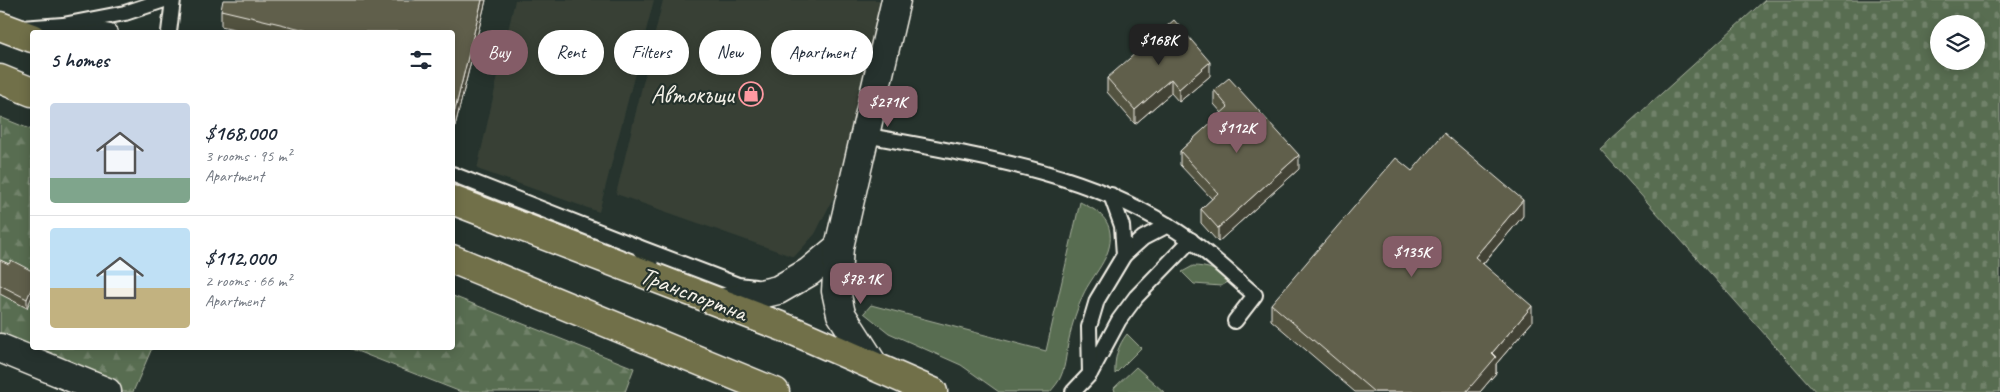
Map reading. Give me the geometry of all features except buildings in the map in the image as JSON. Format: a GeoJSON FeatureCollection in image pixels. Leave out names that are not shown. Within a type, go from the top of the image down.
{"type":"FeatureCollection","features":[{"type":"Feature","properties":{"kind":"main road"},"geometry":{"type":"LineString","coordinates":[[0,79],[30,91]]}},
{"type":"Feature","properties":{"kind":"main road","name":"Транспортна"},"geometry":{"type":"LineString","coordinates":[[455,201],[721,303],[873,364],[933,392]]}},
{"type":"Feature","properties":{"kind":"main road"},"geometry":{"type":"LineString","coordinates":[[455,260],[774,392]]}},
{"type":"Feature","properties":{"kind":"street"},"geometry":{"type":"LineString","coordinates":[[873,364],[841,314],[836,291],[839,247],[896,0]]}},
{"type":"Feature","properties":{"kind":"street"},"geometry":{"type":"LineString","coordinates":[[721,303],[778,290],[810,272],[839,247]]}},
{"type":"Feature","properties":{"kind":"street"},"geometry":{"type":"LineString","coordinates":[[0,348],[106,392]]}},
{"type":"Feature","properties":{"kind":"lane"},"geometry":{"type":"LineString","coordinates":[[14,31],[63,25],[125,13],[164,0]]}},
{"type":"Feature","properties":{"kind":"lane"},"geometry":{"type":"LineString","coordinates":[[169,30],[173,0]]}},
{"type":"Feature","properties":{"kind":"lane"},"geometry":{"type":"LineString","coordinates":[[63,25],[97,30]]}},
{"type":"Feature","properties":{"kind":"lane"},"geometry":{"type":"LineString","coordinates":[[865,135],[962,154],[1049,174],[1084,184],[1111,195],[1168,225],[1191,240],[1216,259],[1255,295],[1235,321]]}},
{"type":"Feature","properties":{"kind":"lane"},"geometry":{"type":"LineString","coordinates":[[455,175],[738,285],[778,290]]}},
{"type":"Feature","properties":{"kind":"lane"},"geometry":{"type":"LineString","coordinates":[[1111,195],[1122,226],[1124,255]]}},
{"type":"Feature","properties":{"kind":"lane"},"geometry":{"type":"LineString","coordinates":[[1073,392],[1090,374],[1089,327],[1097,300],[1124,255],[1143,238],[1168,225]]}},
{"type":"Feature","properties":{"kind":"lane"},"geometry":{"type":"LineString","coordinates":[[1085,392],[1090,374],[1119,320],[1136,297],[1191,240]]}},
{"type":"Feature","properties":{"kind":"lane"},"geometry":{"type":"LineString","coordinates":[[638,246],[661,280]]}},
{"type":"Feature","properties":{"kind":"shaded area"},"geometry":{"type":"Polygon","coordinates":[[[515,0],[654,0],[646,30],[614,30],[614,75],[635,75],[599,212],[477,169],[498,75],[528,75],[528,30],[508,30],[515,0]]]}},
{"type":"Feature","properties":{"kind":"shaded area","name":"Автокъщи"},"geometry":{"type":"Polygon","coordinates":[[[663,0],[885,0],[873,49],[873,30],[771,30],[771,75],[867,75],[839,187],[815,234],[794,257],[616,194],[645,75],[689,75],[689,30],[656,30],[663,0]]]}},
{"type":"Feature","properties":{"kind":"green space"},"geometry":{"type":"Polygon","coordinates":[[[1765,0],[2000,0],[2000,392],[1816,392],[1600,149],[1765,0]]]}},
{"type":"Feature","properties":{"kind":"green space"},"geometry":{"type":"Polygon","coordinates":[[[0,117],[30,129],[30,350],[151,350],[133,392],[101,392],[0,352],[0,117]]]}},
{"type":"Feature","properties":{"kind":"green space"},"geometry":{"type":"Polygon","coordinates":[[[1080,202],[1095,210],[1106,222],[1109,227],[1110,242],[1101,266],[1081,300],[1068,344],[1063,372],[1050,392],[999,392],[961,365],[889,333],[864,313],[871,305],[1046,351],[1080,202]]]}},
{"type":"Feature","properties":{"kind":"green space"},"geometry":{"type":"Polygon","coordinates":[[[1193,266],[1208,268],[1218,272],[1228,282],[1221,286],[1194,284],[1182,272],[1193,266]]]}},
{"type":"Feature","properties":{"kind":"green space"},"geometry":{"type":"Polygon","coordinates":[[[455,297],[634,368],[625,392],[461,392],[354,350],[455,350],[455,297]]]}},
{"type":"Feature","properties":{"kind":"green space"},"geometry":{"type":"Polygon","coordinates":[[[1127,334],[1141,348],[1115,374],[1117,352],[1127,334]]]}},
{"type":"Feature","properties":{"kind":"green space"},"geometry":{"type":"Polygon","coordinates":[[[1136,367],[1164,392],[1115,392],[1114,388],[1136,367]]]}},
{"type":"Feature","properties":{"kind":"place","name":"Автокъщи"},"geometry":{"type":"Point","coordinates":[751,94]}}]}
